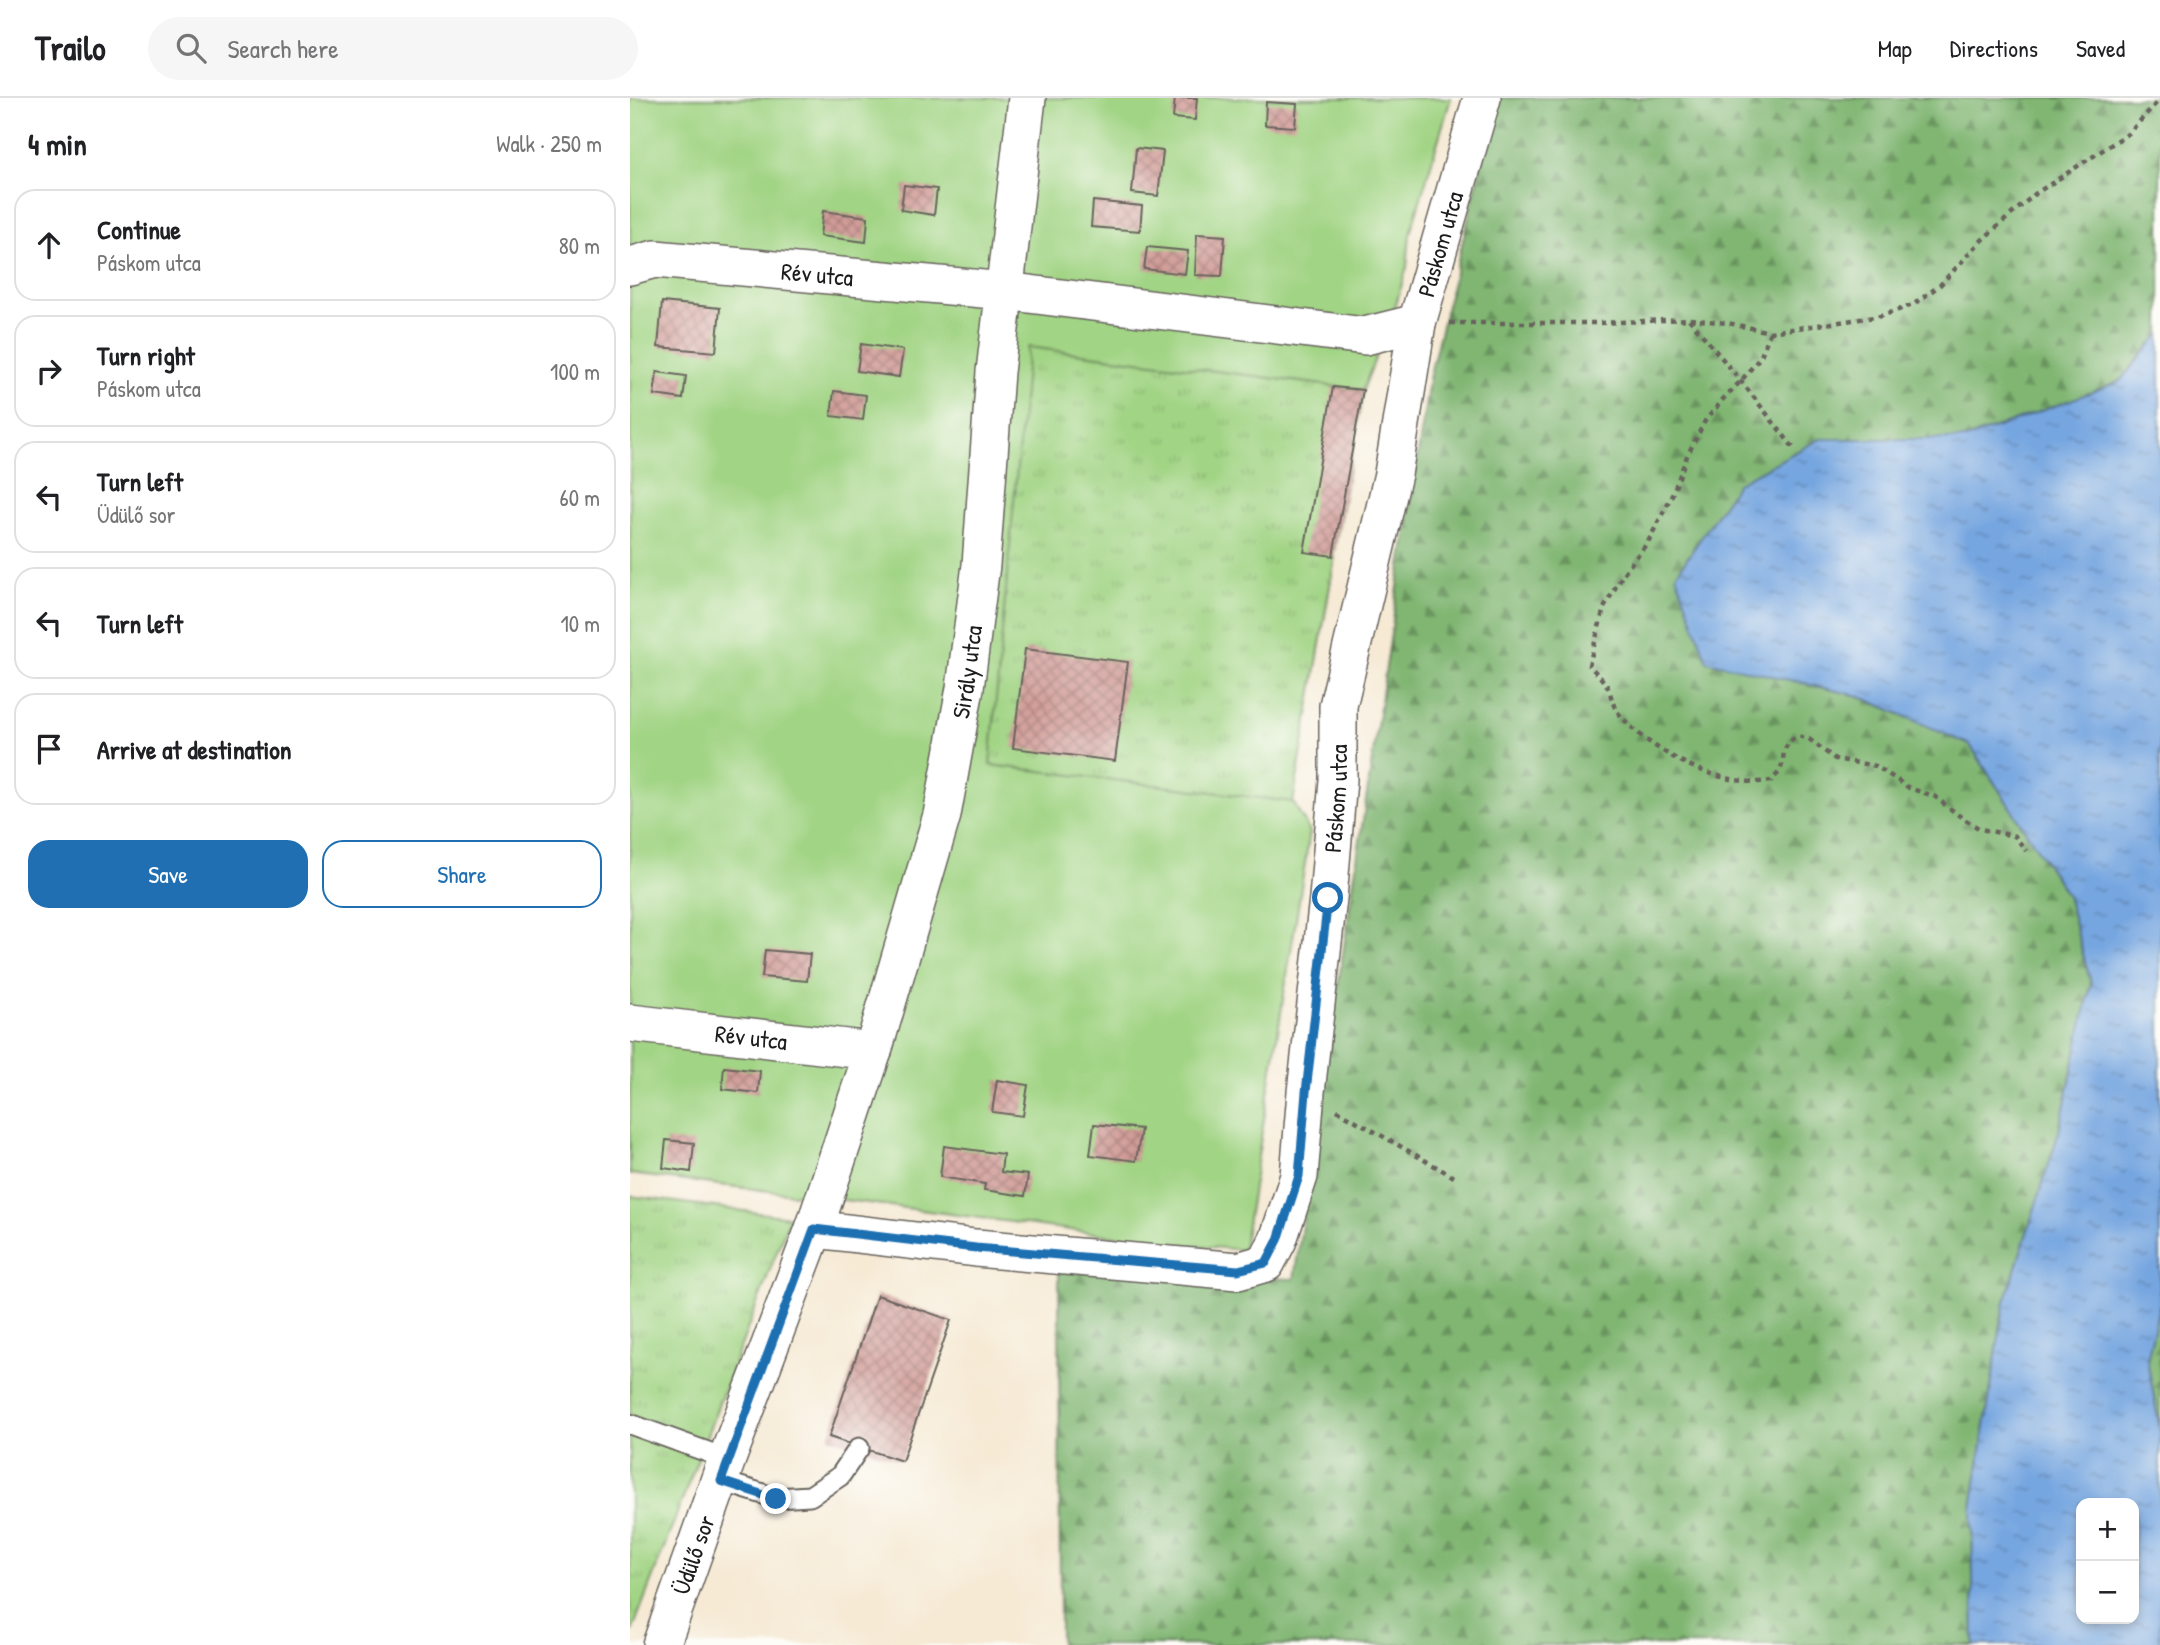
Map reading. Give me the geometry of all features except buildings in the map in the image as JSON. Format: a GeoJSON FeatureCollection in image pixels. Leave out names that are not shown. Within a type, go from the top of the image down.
{"type":"FeatureCollection","features":[{"type":"Feature","properties":{"kind":"street","name":"Sirály utca"},"geometry":{"type":"LineString","coordinates":[[814,1229],[873,1051],[942,815],[965,688],[981,565],[995,372],[1027,98]]}},
{"type":"Feature","properties":{"kind":"street","name":"Páskom utca"},"geometry":{"type":"LineString","coordinates":[[814,1229],[976,1248],[1238,1270],[1266,1263],[1278,1240],[1299,1176],[1338,780],[1338,706],[1393,474],[1417,323],[1482,98]]}},
{"type":"Feature","properties":{"kind":"street","name":"Rév utca"},"geometry":{"type":"LineString","coordinates":[[630,267],[655,260],[1005,291],[1365,336],[1417,323]]}},
{"type":"Feature","properties":{"kind":"street","name":"Rév utca"},"geometry":{"type":"LineString","coordinates":[[630,1023],[873,1051]]}},
{"type":"Feature","properties":{"kind":"street","name":"Üdülő sor"},"geometry":{"type":"LineString","coordinates":[[660,1645],[814,1229]]}},
{"type":"Feature","properties":{"kind":"lane"},"geometry":{"type":"LineString","coordinates":[[630,1424],[776,1499],[810,1496],[840,1476],[859,1448]]}},
{"type":"Feature","properties":{"kind":"path"},"geometry":{"type":"LineString","coordinates":[[1417,323],[1599,323],[1689,318],[1770,332],[1881,316],[1913,305],[1940,285],[1983,239],[2035,194],[2129,133],[2160,99]]}},
{"type":"Feature","properties":{"kind":"path"},"geometry":{"type":"LineString","coordinates":[[2151,109],[2160,110]]}},
{"type":"Feature","properties":{"kind":"path"},"geometry":{"type":"LineString","coordinates":[[1689,318],[1796,451]]}},
{"type":"Feature","properties":{"kind":"path"},"geometry":{"type":"LineString","coordinates":[[1770,332],[1761,356],[1705,421],[1648,542],[1623,574],[1604,608],[1589,665],[1607,685],[1616,710],[1665,752],[1693,766],[1733,781],[1771,781],[1780,770],[1782,756],[1790,740],[1798,736],[1809,739],[1835,759],[1876,766],[1909,788],[1934,796],[1980,829],[2015,836],[2026,851]]}},
{"type":"Feature","properties":{"kind":"path"},"geometry":{"type":"LineString","coordinates":[[1306,1092],[1454,1177]]}},
{"type":"Feature","properties":{"kind":"green space"},"geometry":{"type":"Polygon","coordinates":[[[630,98],[1451,98],[1410,234],[1407,267],[1396,304],[1363,390],[1333,556],[1293,802],[1310,832],[1243,1250],[1168,1243],[630,1174],[630,98]]]}},
{"type":"Feature","properties":{"kind":"green space"},"geometry":{"type":"Polygon","coordinates":[[[1498,98],[2160,98],[2160,334],[2119,382],[1966,439],[1820,439],[1708,661],[1859,696],[1970,745],[2067,895],[2091,984],[2059,1132],[2004,1305],[1972,1508],[1974,1645],[1060,1645],[1059,1272],[1294,1279],[1430,374],[1498,98]]]}},
{"type":"Feature","properties":{"kind":"green space"},"geometry":{"type":"Polygon","coordinates":[[[1028,347],[1363,390],[1293,802],[990,765],[1028,347]]]}},
{"type":"Feature","properties":{"kind":"green space"},"geometry":{"type":"Polygon","coordinates":[[[630,1196],[790,1217],[630,1637],[630,1196]]]}},
{"type":"Feature","properties":{"kind":"green space"},"geometry":{"type":"Polygon","coordinates":[[[2160,1303],[2160,1429],[2147,1360],[2160,1303]]]}},
{"type":"Feature","properties":{"kind":"water"},"geometry":{"type":"Polygon","coordinates":[[[2160,334],[2160,1303],[2147,1360],[2160,1429],[2160,1645],[1974,1645],[1972,1508],[2004,1305],[2059,1132],[2091,983],[2067,895],[1970,745],[1859,696],[1707,661],[1676,575],[1738,483],[1820,439],[1966,439],[2119,382],[2160,334]]]}},
{"type":"Feature","properties":{"kind":"route"},"geometry":{"type":"LineString","coordinates":[[776,1499],[721,1481],[814,1229],[976,1248],[1238,1270],[1266,1263],[1278,1240],[1299,1176],[1328,898]]}}]}
